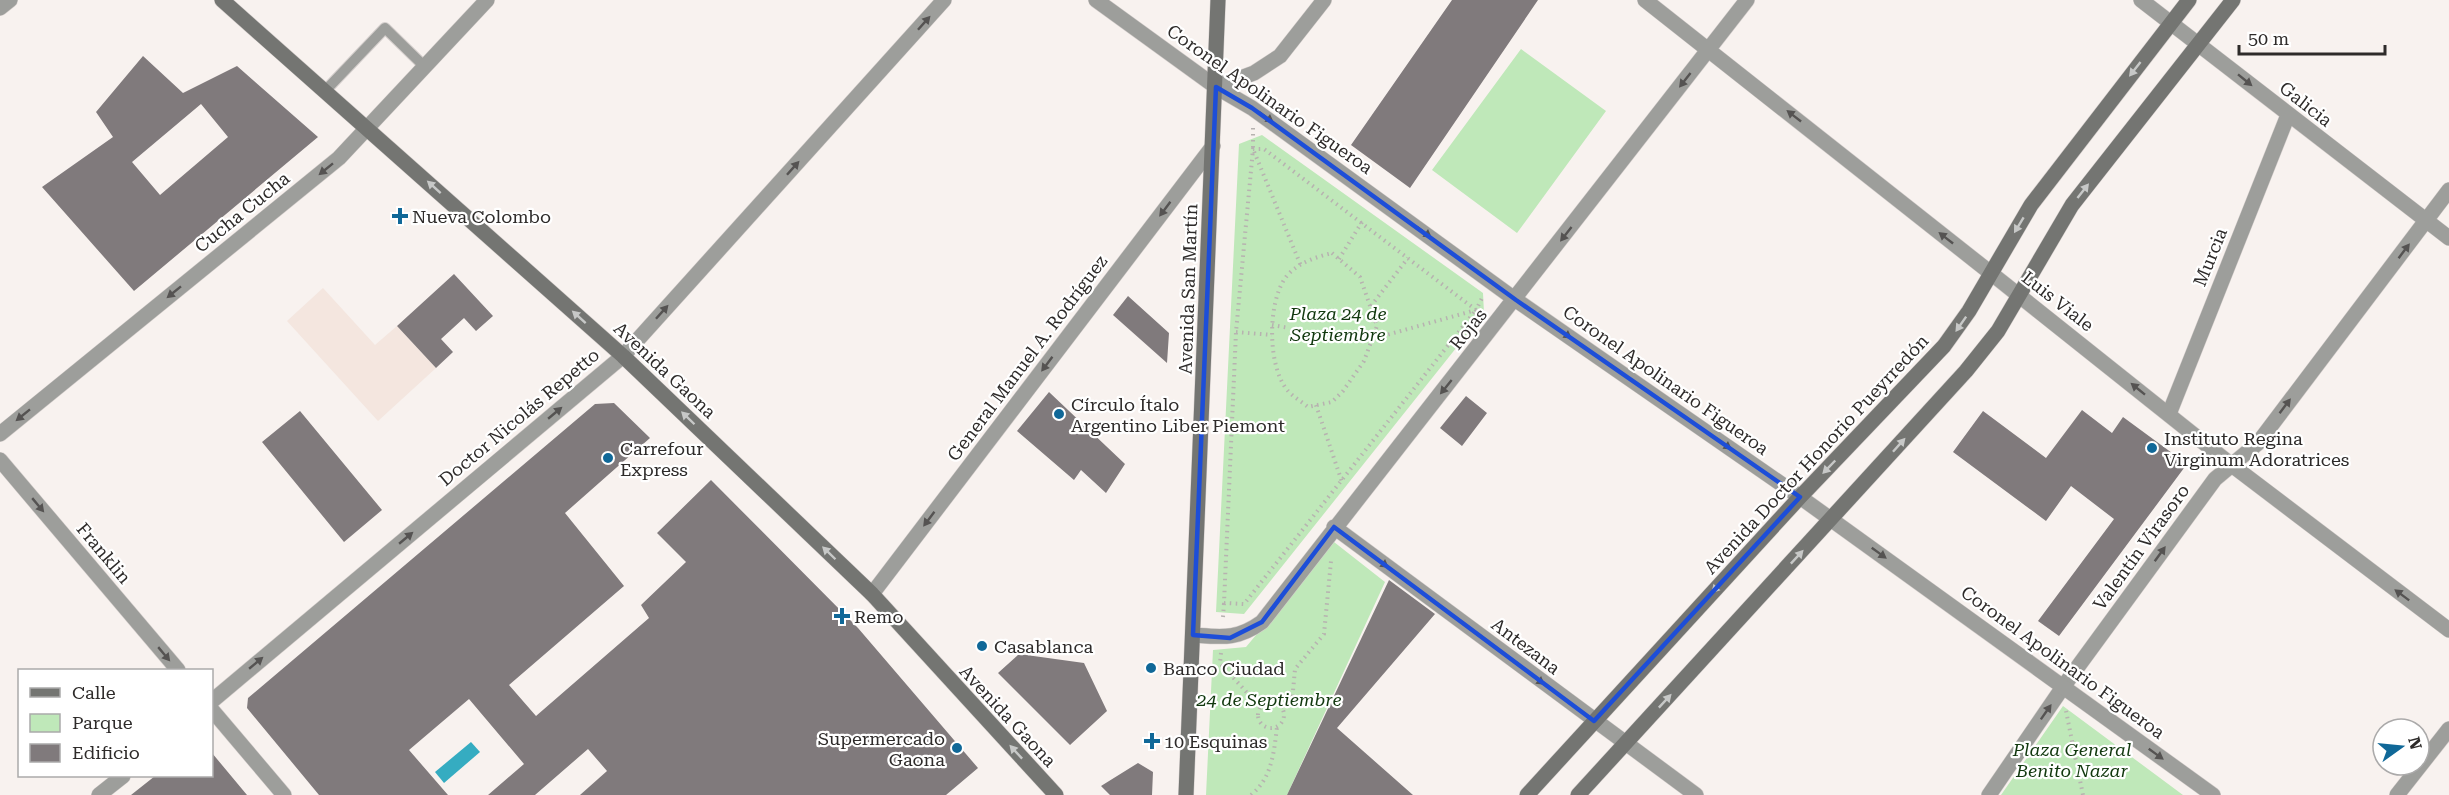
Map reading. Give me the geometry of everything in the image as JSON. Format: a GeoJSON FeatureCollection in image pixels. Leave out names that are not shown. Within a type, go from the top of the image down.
{"type":"FeatureCollection","features":[{"type":"Feature","properties":{"kind":"main road","name":"Avenida Gaona"},"geometry":{"type":"LineString","coordinates":[[222,0],[623,356],[872,594],[1056,795]]}},
{"type":"Feature","properties":{"kind":"main road","name":"Avenida San Martín"},"geometry":{"type":"LineString","coordinates":[[1186,795],[1214,146],[1218,0]]}},
{"type":"Feature","properties":{"kind":"main road","name":"Avenida Doctor Honorio Pueyrredón"},"geometry":{"type":"LineString","coordinates":[[1527,795],[1800,497],[1926,368],[1969,311],[2031,205],[2189,0]]}},
{"type":"Feature","properties":{"kind":"main road"},"geometry":{"type":"LineString","coordinates":[[1578,795],[1966,371],[1998,331],[2021,295],[2072,205],[2234,0]]}},
{"type":"Feature","properties":{"kind":"street"},"geometry":{"type":"LineString","coordinates":[[0,8],[10,0]]}},
{"type":"Feature","properties":{"kind":"street","name":"Cucha Cucha"},"geometry":{"type":"LineString","coordinates":[[0,434],[339,158],[488,0]]}},
{"type":"Feature","properties":{"kind":"street","name":"Doctor Nicolás Repetto"},"geometry":{"type":"LineString","coordinates":[[213,700],[623,356],[944,0]]}},
{"type":"Feature","properties":{"kind":"street","name":"Coronel Apolinario Figueroa"},"geometry":{"type":"LineString","coordinates":[[1096,0],[1216,87],[1252,108],[1516,300],[1832,519],[2213,795]]}},
{"type":"Feature","properties":{"kind":"street"},"geometry":{"type":"LineString","coordinates":[[1216,87],[1254,74],[1280,56],[1324,0]]}},
{"type":"Feature","properties":{"kind":"street","name":"Luis Viale"},"geometry":{"type":"LineString","coordinates":[[1645,0],[2021,295],[2233,466],[2449,630]]}},
{"type":"Feature","properties":{"kind":"street","name":"Rojas"},"geometry":{"type":"LineString","coordinates":[[1193,635],[1230,638],[1248,633],[1263,622],[1334,527],[1516,300],[1747,0]]}},
{"type":"Feature","properties":{"kind":"street","name":"Galicia"},"geometry":{"type":"LineString","coordinates":[[2141,0],[2449,238]]}},
{"type":"Feature","properties":{"kind":"street","name":"Murcia"},"geometry":{"type":"LineString","coordinates":[[2169,414],[2288,115]]}},
{"type":"Feature","properties":{"kind":"street","name":"General Manuel A. Rodríguez"},"geometry":{"type":"LineString","coordinates":[[872,594],[1214,146]]}},
{"type":"Feature","properties":{"kind":"street","name":"Valentín Virasoro"},"geometry":{"type":"LineString","coordinates":[[1989,795],[2063,687],[2215,479],[2258,443],[2449,190]]}},
{"type":"Feature","properties":{"kind":"street","name":"Franklin"},"geometry":{"type":"LineString","coordinates":[[0,460],[177,669]]}},
{"type":"Feature","properties":{"kind":"street","name":"Antezana"},"geometry":{"type":"LineString","coordinates":[[1334,527],[1696,795]]}},
{"type":"Feature","properties":{"kind":"street"},"geometry":{"type":"LineString","coordinates":[[213,711],[284,795]]}},
{"type":"Feature","properties":{"kind":"street"},"geometry":{"type":"LineString","coordinates":[[2397,795],[2449,729]]}},
{"type":"Feature","properties":{"kind":"street"},"geometry":{"type":"LineString","coordinates":[[99,795],[122,777]]}},
{"type":"Feature","properties":{"kind":"lane"},"geometry":{"type":"LineString","coordinates":[[325,91],[385,28],[425,67]]}},
{"type":"Feature","properties":{"kind":"path"},"geometry":{"type":"LineString","coordinates":[[1223,617],[1236,332],[1253,149],[1252,108]]}},
{"type":"Feature","properties":{"kind":"path"},"geometry":{"type":"LineString","coordinates":[[1253,149],[1264,148],[1476,310],[1499,320]]}},
{"type":"Feature","properties":{"kind":"path"},"geometry":{"type":"LineString","coordinates":[[1253,149],[1301,266]]}},
{"type":"Feature","properties":{"kind":"path"},"geometry":{"type":"LineString","coordinates":[[1339,260],[1362,222]]}},
{"type":"Feature","properties":{"kind":"path"},"geometry":{"type":"LineString","coordinates":[[1332,253],[1339,260],[1360,277],[1377,326],[1364,361],[1343,391],[1332,402],[1308,407],[1288,391],[1275,359],[1272,335],[1274,301],[1287,276],[1311,258],[1332,253]]}},
{"type":"Feature","properties":{"kind":"path"},"geometry":{"type":"LineString","coordinates":[[1371,307],[1408,258]]}},
{"type":"Feature","properties":{"kind":"path"},"geometry":{"type":"LineString","coordinates":[[1224,603],[1244,604],[1342,483],[1476,310],[1490,281]]}},
{"type":"Feature","properties":{"kind":"path"},"geometry":{"type":"LineString","coordinates":[[1317,335],[1372,339],[1476,310]]}},
{"type":"Feature","properties":{"kind":"path"},"geometry":{"type":"LineString","coordinates":[[1272,325],[1289,328]]}},
{"type":"Feature","properties":{"kind":"path"},"geometry":{"type":"LineString","coordinates":[[1236,332],[1272,335]]}},
{"type":"Feature","properties":{"kind":"path"},"geometry":{"type":"LineString","coordinates":[[1316,405],[1342,483]]}},
{"type":"Feature","properties":{"kind":"path"},"geometry":{"type":"LineString","coordinates":[[1260,707],[1270,702],[1281,706],[1292,702],[1294,669],[1324,634],[1331,556]]}},
{"type":"Feature","properties":{"kind":"path"},"geometry":{"type":"LineString","coordinates":[[1220,663],[1260,707]]}},
{"type":"Feature","properties":{"kind":"path"},"geometry":{"type":"LineString","coordinates":[[2063,687],[2083,795]]}},
{"type":"Feature","properties":{"kind":"path"},"geometry":{"type":"LineString","coordinates":[[1251,795],[1258,789],[1273,761],[1276,727],[1284,718],[1281,706]]}},
{"type":"Feature","properties":{"kind":"path"},"geometry":{"type":"LineString","coordinates":[[1260,707],[1258,718],[1260,723],[1265,727],[1276,727]]}},
{"type":"Feature","properties":{"kind":"highlighted area"},"geometry":{"type":"Polygon","coordinates":[[[1216,87],[1252,108],[1516,300],[1800,497],[1594,721],[1334,527],[1262,622],[1230,638],[1193,635],[1216,87]]]}},
{"type":"Feature","properties":{"kind":"shaded area"},"geometry":{"type":"Polygon","coordinates":[[[323,288],[375,345],[397,326],[436,368],[378,421],[287,321],[323,288]]]}},
{"type":"Feature","properties":{"kind":"green space"},"geometry":{"type":"Polygon","coordinates":[[[1521,49],[1606,111],[1517,233],[1432,170],[1521,49]]]}},
{"type":"Feature","properties":{"kind":"green space","name":"Plaza 24 de Septiembre"},"geometry":{"type":"Polygon","coordinates":[[[1262,135],[1483,293],[1484,313],[1244,614],[1216,612],[1239,144],[1262,135]]]}},
{"type":"Feature","properties":{"kind":"green space","name":"24 de Septiembre"},"geometry":{"type":"Polygon","coordinates":[[[1334,542],[1385,582],[1287,795],[1206,795],[1213,650],[1246,647],[1334,542]]]}},
{"type":"Feature","properties":{"kind":"green space","name":"Plaza General Benito Nazar"},"geometry":{"type":"Polygon","coordinates":[[[2063,706],[2183,795],[2001,795],[2063,706]]]}},
{"type":"Feature","properties":{"kind":"water"},"geometry":{"type":"Polygon","coordinates":[[[471,742],[480,752],[444,783],[435,772],[471,742]]]}},
{"type":"Feature","properties":{"kind":"building"},"geometry":{"type":"Polygon","coordinates":[[[1452,0],[1538,0],[1410,188],[1351,145],[1452,0]]]}},
{"type":"Feature","properties":{"kind":"building"},"geometry":{"type":"Polygon","coordinates":[[[143,56],[183,93],[237,66],[318,137],[134,291],[42,187],[113,137],[96,112],[143,56]],[[201,104],[132,162],[160,195],[228,137],[201,104]]]}},
{"type":"Feature","properties":{"kind":"building"},"geometry":{"type":"Polygon","coordinates":[[[454,274],[493,316],[476,331],[464,318],[441,339],[453,352],[436,368],[397,326],[454,274]]]}},
{"type":"Feature","properties":{"kind":"building"},"geometry":{"type":"Polygon","coordinates":[[[1128,296],[1169,333],[1167,363],[1113,315],[1128,296]]]}},
{"type":"Feature","properties":{"kind":"building"},"geometry":{"type":"Polygon","coordinates":[[[1049,392],[1125,464],[1106,493],[1081,470],[1074,480],[1017,431],[1049,392]]]}},
{"type":"Feature","properties":{"kind":"building"},"geometry":{"type":"Polygon","coordinates":[[[1466,396],[1487,413],[1462,446],[1440,428],[1466,396]]]}},
{"type":"Feature","properties":{"kind":"building"},"geometry":{"type":"Polygon","coordinates":[[[614,403],[650,438],[565,513],[624,586],[509,685],[536,716],[649,618],[641,605],[686,562],[657,533],[711,480],[858,628],[978,768],[946,795],[580,795],[607,771],[588,749],[535,795],[488,795],[524,764],[469,699],[409,750],[448,795],[319,795],[247,708],[248,698],[595,404],[614,403]]]}},
{"type":"Feature","properties":{"kind":"building"},"geometry":{"type":"Polygon","coordinates":[[[2082,410],[2112,433],[2123,417],[2187,464],[2059,636],[2038,621],[2114,519],[2071,486],[2046,521],[1953,452],[1983,411],[2046,458],[2082,410]]]}},
{"type":"Feature","properties":{"kind":"building"},"geometry":{"type":"Polygon","coordinates":[[[300,411],[382,510],[344,542],[262,442],[300,411]]]}},
{"type":"Feature","properties":{"kind":"building"},"geometry":{"type":"Polygon","coordinates":[[[1389,580],[1435,614],[1337,728],[1413,795],[1287,795],[1389,580]]]}},
{"type":"Feature","properties":{"kind":"building"},"geometry":{"type":"Polygon","coordinates":[[[1019,654],[1084,663],[1107,711],[1070,745],[998,673],[1019,654]]]}},
{"type":"Feature","properties":{"kind":"building"},"geometry":{"type":"Polygon","coordinates":[[[213,754],[247,795],[131,795],[154,777],[213,777],[213,754]]]}},
{"type":"Feature","properties":{"kind":"building"},"geometry":{"type":"Polygon","coordinates":[[[1138,763],[1153,772],[1152,795],[1110,795],[1101,786],[1138,763]]]}},
{"type":"Feature","properties":{"kind":"place","name":"Nueva Colombo"},"geometry":{"type":"Point","coordinates":[400,216]}},
{"type":"Feature","properties":{"kind":"place","name":"Círculo Ítalo Argentino Liber Piemont"},"geometry":{"type":"Point","coordinates":[1059,414]}},
{"type":"Feature","properties":{"kind":"place","name":"Instituto Regina Virginum Adoratrices"},"geometry":{"type":"Point","coordinates":[2152,448]}},
{"type":"Feature","properties":{"kind":"place","name":"Carrefour Express"},"geometry":{"type":"Point","coordinates":[608,458]}},
{"type":"Feature","properties":{"kind":"place","name":"Remo"},"geometry":{"type":"Point","coordinates":[842,616]}},
{"type":"Feature","properties":{"kind":"place","name":"Casablanca"},"geometry":{"type":"Point","coordinates":[982,646]}},
{"type":"Feature","properties":{"kind":"place","name":"Banco Ciudad"},"geometry":{"type":"Point","coordinates":[1151,668]}},
{"type":"Feature","properties":{"kind":"place","name":"10 Esquinas"},"geometry":{"type":"Point","coordinates":[1152,741]}},
{"type":"Feature","properties":{"kind":"place","name":"Supermercado Gaona"},"geometry":{"type":"Point","coordinates":[957,748]}}]}
